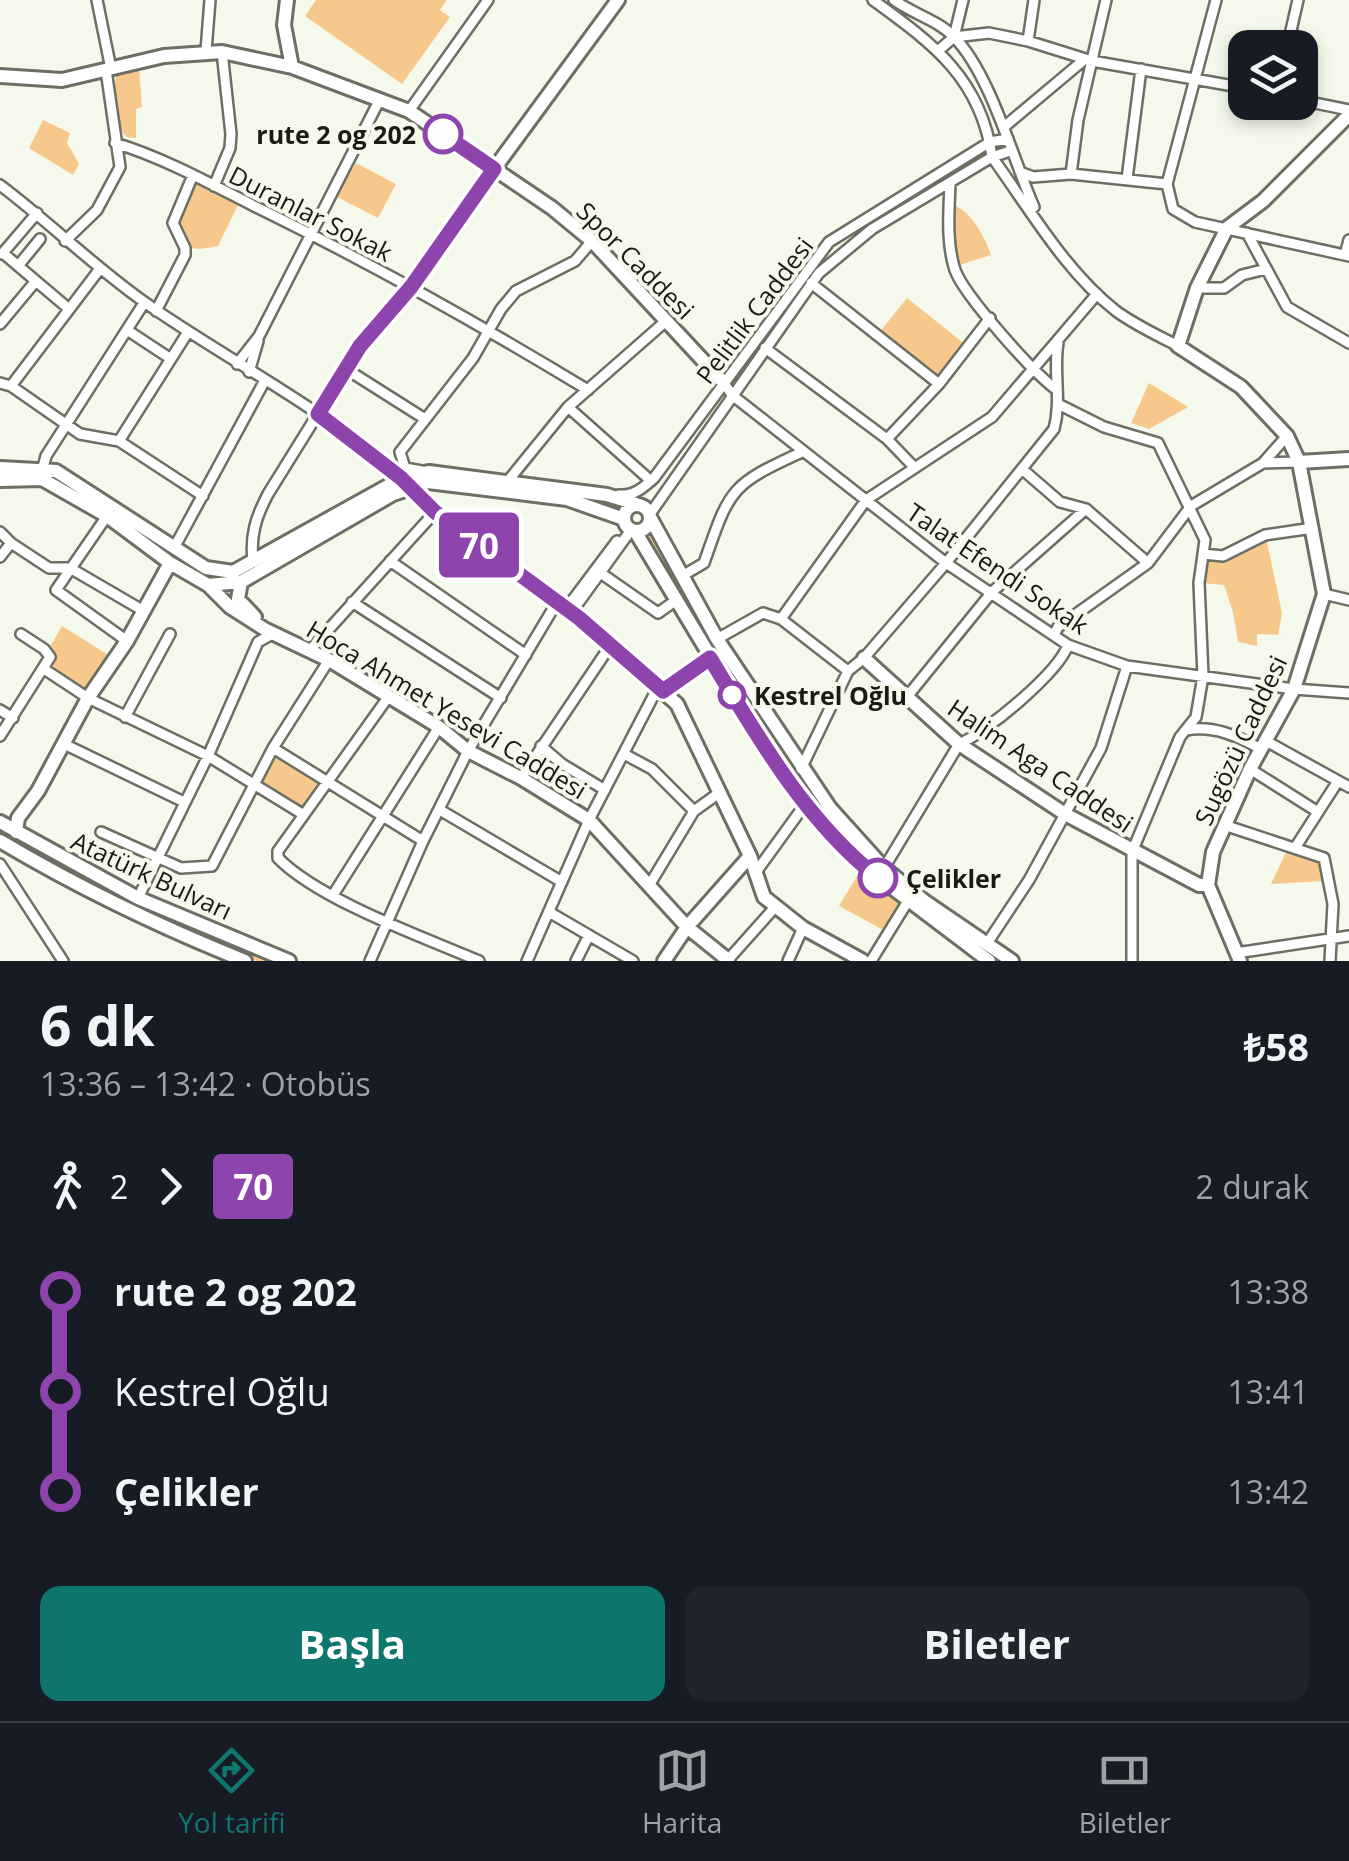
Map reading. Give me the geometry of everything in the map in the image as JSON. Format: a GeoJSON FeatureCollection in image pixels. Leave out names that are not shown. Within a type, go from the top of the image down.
{"type":"FeatureCollection","features":[{"type":"Feature","properties":{"kind":"street"},"geometry":{"type":"LineString","coordinates":[[66,241],[97,210],[120,168],[97,0]]}},
{"type":"Feature","properties":{"kind":"street"},"geometry":{"type":"LineString","coordinates":[[206,51],[210,0]]}},
{"type":"Feature","properties":{"kind":"street"},"geometry":{"type":"LineString","coordinates":[[287,0],[284,24],[292,66]]}},
{"type":"Feature","properties":{"kind":"street"},"geometry":{"type":"LineString","coordinates":[[409,112],[488,0]]}},
{"type":"Feature","properties":{"kind":"street"},"geometry":{"type":"LineString","coordinates":[[253,561],[250,541],[268,494],[360,346],[411,287],[618,0]]}},
{"type":"Feature","properties":{"kind":"street"},"geometry":{"type":"LineString","coordinates":[[873,0],[954,65],[967,84],[992,157],[1097,294],[1142,328],[1178,346],[1196,288],[1227,228],[1262,201],[1349,112]]}},
{"type":"Feature","properties":{"kind":"street"},"geometry":{"type":"LineString","coordinates":[[894,0],[954,37],[964,48],[1004,127],[1041,223]]}},
{"type":"Feature","properties":{"kind":"street"},"geometry":{"type":"LineString","coordinates":[[939,50],[954,37],[964,0]]}},
{"type":"Feature","properties":{"kind":"street"},"geometry":{"type":"LineString","coordinates":[[1028,41],[1034,0]]}},
{"type":"Feature","properties":{"kind":"street"},"geometry":{"type":"LineString","coordinates":[[1071,174],[1088,60],[1106,0]]}},
{"type":"Feature","properties":{"kind":"street"},"geometry":{"type":"LineString","coordinates":[[1216,0],[1167,184],[1173,208],[1195,222],[1347,256],[1349,240]]}},
{"type":"Feature","properties":{"kind":"street"},"geometry":{"type":"LineString","coordinates":[[1291,30],[1298,0]]}},
{"type":"Feature","properties":{"kind":"street"},"geometry":{"type":"LineString","coordinates":[[954,37],[989,33],[1088,60],[1228,85]]}},
{"type":"Feature","properties":{"kind":"street"},"geometry":{"type":"LineString","coordinates":[[954,65],[964,48],[989,33]]}},
{"type":"Feature","properties":{"kind":"street"},"geometry":{"type":"LineString","coordinates":[[214,186],[230,148],[231,134],[222,52]]}},
{"type":"Feature","properties":{"kind":"street","name":"Spor Caddesi"},"geometry":{"type":"LineString","coordinates":[[0,76],[62,80],[164,56],[222,52],[292,66],[409,112],[592,241],[728,389]]}},
{"type":"Feature","properties":{"kind":"street"},"geometry":{"type":"LineString","coordinates":[[1004,127],[1088,60]]}},
{"type":"Feature","properties":{"kind":"street"},"geometry":{"type":"LineString","coordinates":[[1127,179],[1141,69]]}},
{"type":"Feature","properties":{"kind":"street"},"geometry":{"type":"LineString","coordinates":[[237,364],[259,336],[380,100]]}},
{"type":"Feature","properties":{"kind":"street"},"geometry":{"type":"LineString","coordinates":[[1318,104],[1349,112]]}},
{"type":"Feature","properties":{"kind":"street","name":"Pelitlik Caddesi"},"geometry":{"type":"LineString","coordinates":[[651,517],[728,389],[828,242],[990,142],[1008,139]]}},
{"type":"Feature","properties":{"kind":"street","name":"Duranlar Sokak"},"geometry":{"type":"LineString","coordinates":[[115,143],[193,175],[311,234],[490,331],[588,390]]}},
{"type":"Feature","properties":{"kind":"street","name":"Pelitlik Caddesi"},"geometry":{"type":"LineString","coordinates":[[651,481],[842,251],[872,229],[1010,150]]}},
{"type":"Feature","properties":{"kind":"street"},"geometry":{"type":"LineString","coordinates":[[1020,172],[1033,177],[1071,174],[1167,184]]}},
{"type":"Feature","properties":{"kind":"street"},"geometry":{"type":"LineString","coordinates":[[156,311],[185,254],[186,248],[173,222],[193,175]]}},
{"type":"Feature","properties":{"kind":"street"},"geometry":{"type":"LineString","coordinates":[[950,183],[949,237],[956,272],[1034,371],[1057,390]]}},
{"type":"Feature","properties":{"kind":"street"},"geometry":{"type":"LineString","coordinates":[[0,185],[99,270],[318,414],[405,482],[435,512],[565,608],[677,704],[750,856],[764,896],[803,928],[862,961]]}},
{"type":"Feature","properties":{"kind":"street"},"geometry":{"type":"LineString","coordinates":[[37,213],[2,254],[69,309]]}},
{"type":"Feature","properties":{"kind":"street"},"geometry":{"type":"LineString","coordinates":[[1247,233],[1288,307],[1349,343]]}},
{"type":"Feature","properties":{"kind":"street"},"geometry":{"type":"LineString","coordinates":[[18,266],[40,239]]}},
{"type":"Feature","properties":{"kind":"street"},"geometry":{"type":"LineString","coordinates":[[568,407],[651,481],[628,496],[607,494],[406,468],[400,452],[474,358],[516,292],[576,261],[592,241]]}},
{"type":"Feature","properties":{"kind":"street"},"geometry":{"type":"LineString","coordinates":[[1196,288],[1224,288],[1242,275],[1266,269]]}},
{"type":"Feature","properties":{"kind":"street"},"geometry":{"type":"LineString","coordinates":[[99,270],[5,385],[80,434],[119,441],[202,496]]}},
{"type":"Feature","properties":{"kind":"street"},"geometry":{"type":"LineString","coordinates":[[0,324],[36,282]]}},
{"type":"Feature","properties":{"kind":"street"},"geometry":{"type":"LineString","coordinates":[[812,283],[939,384]]}},
{"type":"Feature","properties":{"kind":"street"},"geometry":{"type":"LineString","coordinates":[[780,619],[866,500],[992,416],[1097,294]]}},
{"type":"Feature","properties":{"kind":"street"},"geometry":{"type":"LineString","coordinates":[[42,474],[46,456],[144,302]]}},
{"type":"Feature","properties":{"kind":"street"},"geometry":{"type":"LineString","coordinates":[[887,439],[939,384],[990,318]]}},
{"type":"Feature","properties":{"kind":"street"},"geometry":{"type":"LineString","coordinates":[[507,482],[568,407],[666,321]]}},
{"type":"Feature","properties":{"kind":"street"},"geometry":{"type":"LineString","coordinates":[[127,330],[171,359]]}},
{"type":"Feature","properties":{"kind":"street"},"geometry":{"type":"LineString","coordinates":[[119,441],[188,332]]}},
{"type":"Feature","properties":{"kind":"street"},"geometry":{"type":"LineString","coordinates":[[249,372],[259,336]]}},
{"type":"Feature","properties":{"kind":"street"},"geometry":{"type":"LineString","coordinates":[[801,769],[848,671],[864,658],[946,564],[1054,428],[1060,405],[1054,367],[1058,343]]}},
{"type":"Feature","properties":{"kind":"street","name":"Sugözü Caddesi"},"geometry":{"type":"LineString","coordinates":[[1178,346],[1241,388],[1287,436],[1300,462],[1324,594],[1294,689],[1224,824],[1213,852],[1208,885]]}},
{"type":"Feature","properties":{"kind":"street"},"geometry":{"type":"LineString","coordinates":[[765,348],[887,439],[913,466]]}},
{"type":"Feature","properties":{"kind":"street"},"geometry":{"type":"LineString","coordinates":[[346,369],[426,419]]}},
{"type":"Feature","properties":{"kind":"street"},"geometry":{"type":"LineString","coordinates":[[174,548],[264,382]]}},
{"type":"Feature","properties":{"kind":"street","name":"Talat Efendi Sokak"},"geometry":{"type":"LineString","coordinates":[[728,389],[946,564],[1068,644],[1127,666],[1349,693]]}},
{"type":"Feature","properties":{"kind":"street"},"geometry":{"type":"LineString","coordinates":[[1060,405],[1104,427],[1158,442],[1205,540],[1199,583],[1203,676],[1196,717],[1180,736],[1132,852],[1132,961]]}},
{"type":"Feature","properties":{"kind":"street"},"geometry":{"type":"LineString","coordinates":[[1054,635],[1058,627],[1148,562],[1190,506],[1263,463],[1287,436]]}},
{"type":"Feature","properties":{"kind":"street"},"geometry":{"type":"LineString","coordinates":[[682,576],[704,563],[721,513],[735,488],[753,474],[802,452]]}},
{"type":"Feature","properties":{"kind":"street"},"geometry":{"type":"LineString","coordinates":[[1263,463],[1349,459]]}},
{"type":"Feature","properties":{"kind":"street"},"geometry":{"type":"LineString","coordinates":[[0,468],[42,474]]}},
{"type":"Feature","properties":{"kind":"street"},"geometry":{"type":"LineString","coordinates":[[1022,469],[1060,502],[1086,509],[1148,562]]}},
{"type":"Feature","properties":{"kind":"street"},"geometry":{"type":"LineString","coordinates":[[0,480],[56,471],[206,568],[234,572],[429,472]]}},
{"type":"Feature","properties":{"kind":"street","name":"Hoca Ahmet Yesevi Caddesi"},"geometry":{"type":"LineString","coordinates":[[42,474],[208,585],[230,607],[389,696],[468,750],[589,820],[687,927],[727,960]]}},
{"type":"Feature","properties":{"kind":"street"},"geometry":{"type":"LineString","coordinates":[[208,585],[241,582],[405,482],[567,499],[629,527],[647,527],[651,517]]}},
{"type":"Feature","properties":{"kind":"street"},"geometry":{"type":"LineString","coordinates":[[607,494],[644,506],[717,638],[830,808],[884,868],[924,902],[1012,961]]}},
{"type":"Feature","properties":{"kind":"street"},"geometry":{"type":"LineString","coordinates":[[636,504],[628,508],[629,527],[778,769],[854,858],[990,961]]}},
{"type":"Feature","properties":{"kind":"street"},"geometry":{"type":"LineString","coordinates":[[906,698],[992,592],[1086,509]]}},
{"type":"Feature","properties":{"kind":"street"},"geometry":{"type":"LineString","coordinates":[[310,650],[435,512]]}},
{"type":"Feature","properties":{"kind":"street"},"geometry":{"type":"LineString","coordinates":[[107,516],[56,590],[127,641]]}},
{"type":"Feature","properties":{"kind":"street"},"geometry":{"type":"LineString","coordinates":[[565,608],[602,574],[629,527]]}},
{"type":"Feature","properties":{"kind":"street"},"geometry":{"type":"LineString","coordinates":[[370,961],[468,750],[526,654],[629,527]]}},
{"type":"Feature","properties":{"kind":"street"},"geometry":{"type":"LineString","coordinates":[[1203,554],[1223,556],[1265,535],[1313,528]]}},
{"type":"Feature","properties":{"kind":"street"},"geometry":{"type":"LineString","coordinates":[[0,532],[11,544],[49,568],[70,568],[142,610]]}},
{"type":"Feature","properties":{"kind":"street"},"geometry":{"type":"LineString","coordinates":[[0,558],[11,544]]}},
{"type":"Feature","properties":{"kind":"street"},"geometry":{"type":"LineString","coordinates":[[390,561],[526,654]]}},
{"type":"Feature","properties":{"kind":"street"},"geometry":{"type":"LineString","coordinates":[[17,825],[170,563]]}},
{"type":"Feature","properties":{"kind":"street"},"geometry":{"type":"LineString","coordinates":[[602,574],[658,613],[675,601]]}},
{"type":"Feature","properties":{"kind":"street","name":"Hoca Ahmet Yesevi Caddesi"},"geometry":{"type":"LineString","coordinates":[[241,582],[238,598],[266,628]]}},
{"type":"Feature","properties":{"kind":"street"},"geometry":{"type":"LineString","coordinates":[[1324,594],[1349,600]]}},
{"type":"Feature","properties":{"kind":"street"},"geometry":{"type":"LineString","coordinates":[[352,602],[501,698]]}},
{"type":"Feature","properties":{"kind":"street"},"geometry":{"type":"LineString","coordinates":[[717,638],[763,614],[780,619],[848,671]]}},
{"type":"Feature","properties":{"kind":"street"},"geometry":{"type":"LineString","coordinates":[[138,898],[266,628]]}},
{"type":"Feature","properties":{"kind":"street"},"geometry":{"type":"LineString","coordinates":[[258,642],[266,628]]}},
{"type":"Feature","properties":{"kind":"street"},"geometry":{"type":"LineString","coordinates":[[0,736],[50,657],[21,634]]}},
{"type":"Feature","properties":{"kind":"street"},"geometry":{"type":"LineString","coordinates":[[125,717],[170,634]]}},
{"type":"Feature","properties":{"kind":"street"},"geometry":{"type":"LineString","coordinates":[[884,868],[959,744],[976,736],[1052,670],[1068,644]]}},
{"type":"Feature","properties":{"kind":"street"},"geometry":{"type":"LineString","coordinates":[[522,778],[610,646]]}},
{"type":"Feature","properties":{"kind":"street"},"geometry":{"type":"LineString","coordinates":[[527,961],[589,820],[660,689],[710,658]]}},
{"type":"Feature","properties":{"kind":"street","name":"Halim Aga Caddesi"},"geometry":{"type":"LineString","coordinates":[[864,658],[959,744],[1065,814],[1198,885],[1208,885]]}},
{"type":"Feature","properties":{"kind":"street"},"geometry":{"type":"LineString","coordinates":[[101,832],[182,868],[212,866],[272,748],[328,660]]}},
{"type":"Feature","properties":{"kind":"street"},"geometry":{"type":"LineString","coordinates":[[986,944],[1029,880],[1101,748],[1127,666]]}},
{"type":"Feature","properties":{"kind":"street"},"geometry":{"type":"LineString","coordinates":[[44,669],[88,698],[208,756],[304,815]]}},
{"type":"Feature","properties":{"kind":"street"},"geometry":{"type":"LineString","coordinates":[[389,696],[278,851],[279,860],[333,895],[386,922],[479,961]]}},
{"type":"Feature","properties":{"kind":"street"},"geometry":{"type":"LineString","coordinates":[[0,710],[13,718]]}},
{"type":"Feature","properties":{"kind":"street"},"geometry":{"type":"LineString","coordinates":[[333,895],[439,727]]}},
{"type":"Feature","properties":{"kind":"street"},"geometry":{"type":"LineString","coordinates":[[1186,730],[1212,728],[1233,734],[1349,786]]}},
{"type":"Feature","properties":{"kind":"street"},"geometry":{"type":"LineString","coordinates":[[64,744],[184,802]]}},
{"type":"Feature","properties":{"kind":"street"},"geometry":{"type":"LineString","coordinates":[[541,746],[605,790]]}},
{"type":"Feature","properties":{"kind":"street"},"geometry":{"type":"LineString","coordinates":[[272,748],[423,841]]}},
{"type":"Feature","properties":{"kind":"street"},"geometry":{"type":"LineString","coordinates":[[624,754],[652,769],[694,810]]}},
{"type":"Feature","properties":{"kind":"street"},"geometry":{"type":"LineString","coordinates":[[1250,769],[1318,812]]}},
{"type":"Feature","properties":{"kind":"street"},"geometry":{"type":"LineString","coordinates":[[1295,848],[1338,782]]}},
{"type":"Feature","properties":{"kind":"street"},"geometry":{"type":"LineString","coordinates":[[650,884],[694,810],[719,793]]}},
{"type":"Feature","properties":{"kind":"street"},"geometry":{"type":"LineString","coordinates":[[756,872],[806,803]]}},
{"type":"Feature","properties":{"kind":"street"},"geometry":{"type":"LineString","coordinates":[[440,810],[562,882]]}},
{"type":"Feature","properties":{"kind":"street"},"geometry":{"type":"LineString","coordinates":[[1224,824],[1324,858],[1333,904],[1330,961]]}},
{"type":"Feature","properties":{"kind":"street","name":"Atatürk Bulvarı"},"geometry":{"type":"LineString","coordinates":[[1,826],[17,825],[138,898],[288,961]]}},
{"type":"Feature","properties":{"kind":"street","name":"Atatürk Bulvarı"},"geometry":{"type":"LineString","coordinates":[[0,841],[69,882],[237,960]]}},
{"type":"Feature","properties":{"kind":"street"},"geometry":{"type":"LineString","coordinates":[[664,961],[687,927],[750,856]]}},
{"type":"Feature","properties":{"kind":"street"},"geometry":{"type":"LineString","coordinates":[[0,864],[64,961]]}},
{"type":"Feature","properties":{"kind":"street"},"geometry":{"type":"LineString","coordinates":[[1208,885],[1238,957],[1332,936],[1349,936]]}},
{"type":"Feature","properties":{"kind":"street"},"geometry":{"type":"LineString","coordinates":[[872,961],[908,901]]}},
{"type":"Feature","properties":{"kind":"street"},"geometry":{"type":"LineString","coordinates":[[727,960],[776,906]]}},
{"type":"Feature","properties":{"kind":"street"},"geometry":{"type":"LineString","coordinates":[[549,912],[633,961]]}},
{"type":"Feature","properties":{"kind":"street"},"geometry":{"type":"LineString","coordinates":[[788,961],[803,928]]}},
{"type":"Feature","properties":{"kind":"street"},"geometry":{"type":"LineString","coordinates":[[576,961],[589,935]]}},
{"type":"Feature","properties":{"kind":"shaded area"},"geometry":{"type":"Polygon","coordinates":[[[316,0],[447,0],[440,10],[450,17],[402,84],[305,16],[316,0]]]}},
{"type":"Feature","properties":{"kind":"shaded area"},"geometry":{"type":"Polygon","coordinates":[[[139,67],[142,107],[136,109],[136,138],[127,137],[118,124],[114,97],[117,71],[139,67]]]}},
{"type":"Feature","properties":{"kind":"shaded area"},"geometry":{"type":"Polygon","coordinates":[[[43,120],[70,133],[67,143],[79,164],[73,175],[29,148],[43,120]]]}},
{"type":"Feature","properties":{"kind":"shaded area"},"geometry":{"type":"Polygon","coordinates":[[[356,163],[396,184],[378,218],[337,197],[356,163]]]}},
{"type":"Feature","properties":{"kind":"shaded area"},"geometry":{"type":"Polygon","coordinates":[[[194,178],[240,201],[218,246],[190,247],[175,223],[194,178]]]}},
{"type":"Feature","properties":{"kind":"shaded area"},"geometry":{"type":"Polygon","coordinates":[[[951,204],[971,218],[991,255],[956,266],[951,204]]]}},
{"type":"Feature","properties":{"kind":"shaded area"},"geometry":{"type":"Polygon","coordinates":[[[907,298],[966,345],[939,380],[879,333],[907,298]]]}},
{"type":"Feature","properties":{"kind":"shaded area"},"geometry":{"type":"Polygon","coordinates":[[[1149,383],[1188,407],[1149,429],[1131,423],[1149,383]]]}},
{"type":"Feature","properties":{"kind":"shaded area"},"geometry":{"type":"Polygon","coordinates":[[[648,528],[764,721],[832,823],[866,856],[1003,961],[996,961],[933,916],[825,823],[778,755],[641,533],[648,528]]]}},
{"type":"Feature","properties":{"kind":"shaded area"},"geometry":{"type":"Polygon","coordinates":[[[1266,537],[1282,613],[1278,635],[1257,634],[1257,646],[1238,642],[1224,585],[1201,583],[1205,558],[1266,537]]]}},
{"type":"Feature","properties":{"kind":"shaded area"},"geometry":{"type":"Polygon","coordinates":[[[62,626],[113,658],[87,695],[46,668],[48,650],[62,626]]]}},
{"type":"Feature","properties":{"kind":"shaded area"},"geometry":{"type":"Polygon","coordinates":[[[273,751],[324,784],[304,812],[257,782],[273,751]]]}},
{"type":"Feature","properties":{"kind":"shaded area"},"geometry":{"type":"Polygon","coordinates":[[[14,835],[108,890],[275,961],[257,961],[212,943],[79,882],[12,839],[14,835]]]}},
{"type":"Feature","properties":{"kind":"shaded area"},"geometry":{"type":"Polygon","coordinates":[[[1288,848],[1320,859],[1323,881],[1271,884],[1288,848]]]}},
{"type":"Feature","properties":{"kind":"shaded area"},"geometry":{"type":"Polygon","coordinates":[[[862,868],[905,902],[887,932],[839,906],[862,868]]]}},
{"type":"Feature","properties":{"kind":"bus line","name":"70"},"geometry":{"type":"LineString","coordinates":[[443,134],[494,169],[411,287],[360,346],[318,414],[401,478],[435,512],[579,618],[663,691],[710,658],[778,769],[826,829],[878,878]]}},
{"type":"Feature","properties":{"kind":"place","name":"rute 2 og 202"},"geometry":{"type":"Point","coordinates":[443,134]}},
{"type":"Feature","properties":{"kind":"place","name":"Kestrel Oğlu"},"geometry":{"type":"Point","coordinates":[732,695]}},
{"type":"Feature","properties":{"kind":"place","name":"Çelikler"},"geometry":{"type":"Point","coordinates":[878,878]}}]}
